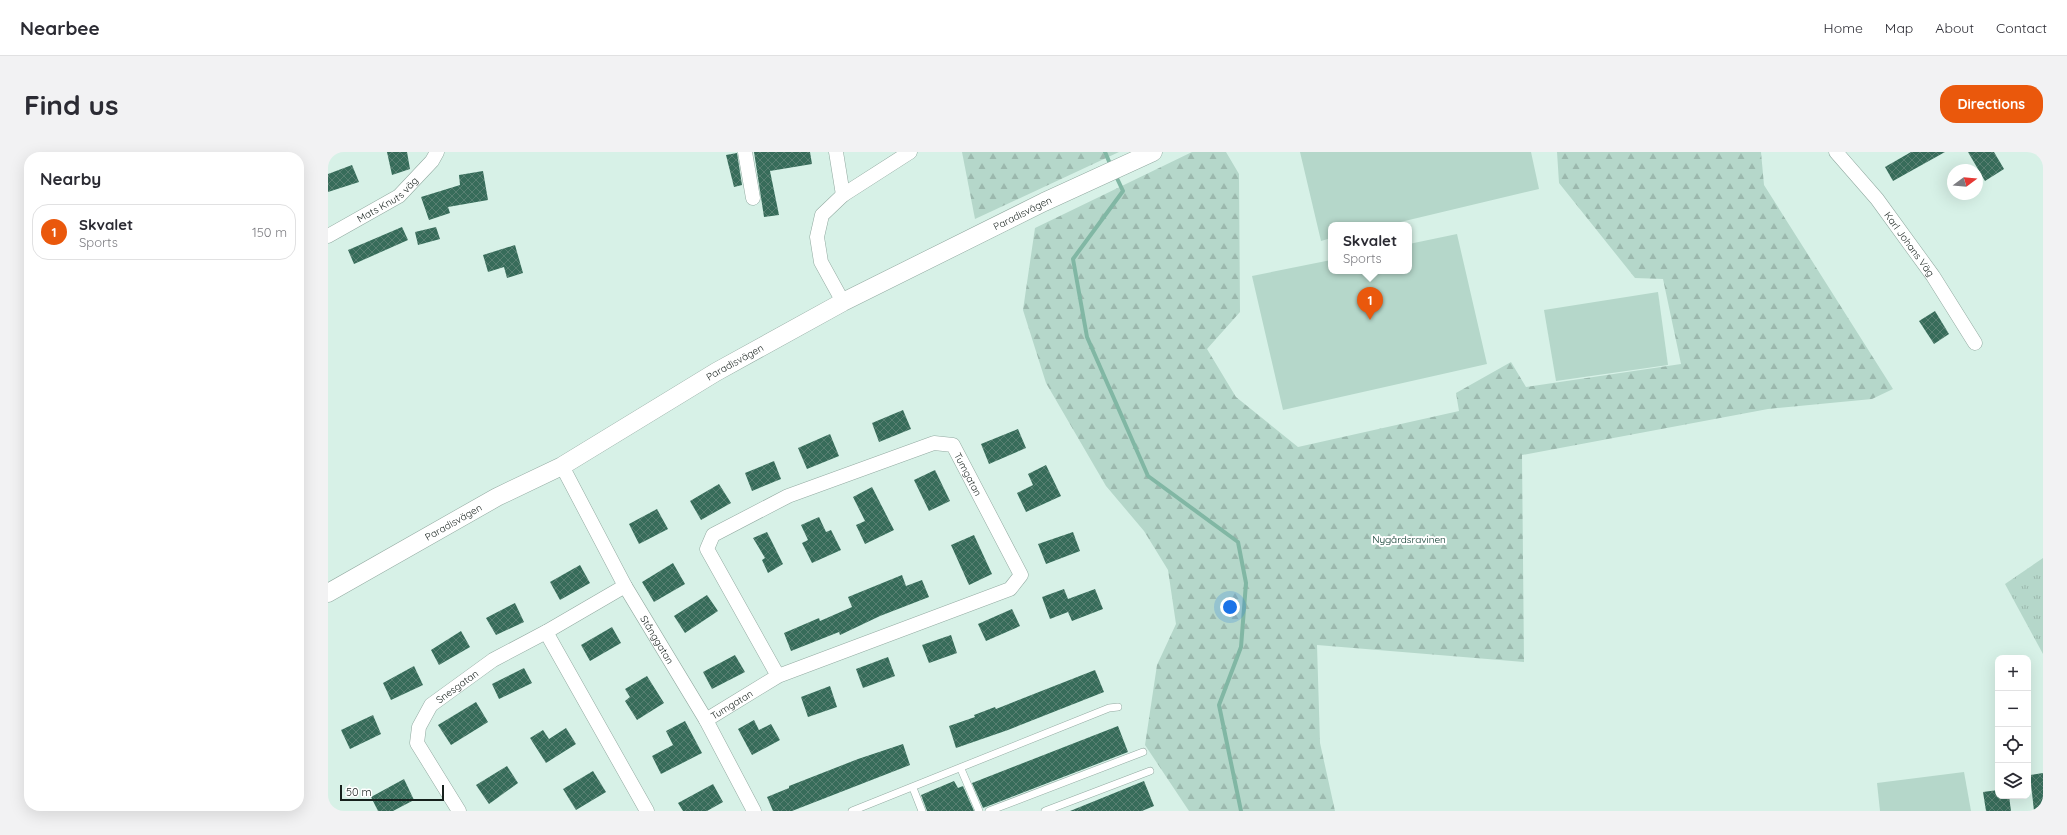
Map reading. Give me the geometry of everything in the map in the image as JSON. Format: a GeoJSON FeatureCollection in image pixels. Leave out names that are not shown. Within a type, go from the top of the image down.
{"type":"FeatureCollection","features":[{"type":"Feature","properties":{"kind":"street","name":"Mats Knuts väg"},"geometry":{"type":"LineString","coordinates":[[328,236],[399,196],[432,161],[437,152]]}},
{"type":"Feature","properties":{"kind":"street"},"geometry":{"type":"LineString","coordinates":[[745,152],[753,198]]}},
{"type":"Feature","properties":{"kind":"street"},"geometry":{"type":"LineString","coordinates":[[836,152],[843,195]]}},
{"type":"Feature","properties":{"kind":"street"},"geometry":{"type":"LineString","coordinates":[[843,302],[821,262],[816,237],[822,215],[843,195],[910,152]]}},
{"type":"Feature","properties":{"kind":"street","name":"Paradisvägen"},"geometry":{"type":"LineString","coordinates":[[328,593],[497,497],[562,466],[716,372],[843,302],[1044,202],[1153,152]]}},
{"type":"Feature","properties":{"kind":"street","name":"Karl Johans Väg"},"geometry":{"type":"LineString","coordinates":[[1836,152],[1877,199],[1933,276],[1975,342]]}},
{"type":"Feature","properties":{"kind":"street","name":"Tumgatan"},"geometry":{"type":"LineString","coordinates":[[706,720],[778,676],[1010,589],[1021,575],[953,445],[934,443],[788,496],[713,535],[707,549],[778,676]]}},
{"type":"Feature","properties":{"kind":"street","name":"Stånggatan"},"geometry":{"type":"LineString","coordinates":[[562,466],[625,586],[706,720],[754,811]]}},
{"type":"Feature","properties":{"kind":"street","name":"Snesgatan"},"geometry":{"type":"LineString","coordinates":[[459,811],[417,743],[419,727],[431,705],[493,660],[546,632],[625,586]]}},
{"type":"Feature","properties":{"kind":"street"},"geometry":{"type":"LineString","coordinates":[[546,632],[646,811]]}},
{"type":"Feature","properties":{"kind":"lane"},"geometry":{"type":"LineString","coordinates":[[852,811],[961,769],[1109,708],[1118,707]]}},
{"type":"Feature","properties":{"kind":"lane"},"geometry":{"type":"LineString","coordinates":[[989,811],[1143,752]]}},
{"type":"Feature","properties":{"kind":"lane"},"geometry":{"type":"LineString","coordinates":[[961,769],[979,811]]}},
{"type":"Feature","properties":{"kind":"lane"},"geometry":{"type":"LineString","coordinates":[[1045,811],[1150,771]]}},
{"type":"Feature","properties":{"kind":"lane"},"geometry":{"type":"LineString","coordinates":[[913,788],[922,811]]}},
{"type":"Feature","properties":{"kind":"green space"},"geometry":{"type":"Polygon","coordinates":[[[962,152],[1119,152],[975,219],[962,152]]]}},
{"type":"Feature","properties":{"kind":"green space","name":"Nygårdsravinen"},"geometry":{"type":"Polygon","coordinates":[[[1192,152],[1226,152],[1239,174],[1240,312],[1207,349],[1236,397],[1298,447],[1459,411],[1456,393],[1511,362],[1526,387],[1681,364],[1663,279],[1635,278],[1559,183],[1557,152],[1761,152],[1764,185],[1893,389],[1872,399],[1768,409],[1522,455],[1524,662],[1317,645],[1320,743],[1335,811],[1189,811],[1145,745],[1157,665],[1176,624],[1168,570],[1144,531],[1106,486],[1046,383],[1023,310],[1035,228],[1192,152]]]}},
{"type":"Feature","properties":{"kind":"green space"},"geometry":{"type":"Polygon","coordinates":[[[1300,152],[1531,152],[1539,189],[1401,222],[1328,222],[1328,239],[1321,241],[1300,152]]]}},
{"type":"Feature","properties":{"kind":"green space"},"geometry":{"type":"Polygon","coordinates":[[[1457,234],[1487,364],[1283,410],[1252,276],[1328,261],[1328,274],[1412,274],[1412,243],[1457,234]]]}},
{"type":"Feature","properties":{"kind":"green space"},"geometry":{"type":"Polygon","coordinates":[[[1658,292],[1668,365],[1556,381],[1544,310],[1658,292]]]}},
{"type":"Feature","properties":{"kind":"green space"},"geometry":{"type":"Polygon","coordinates":[[[2043,558],[2043,654],[2005,584],[2043,558]]]}},
{"type":"Feature","properties":{"kind":"green space"},"geometry":{"type":"Polygon","coordinates":[[[1964,772],[1971,811],[1880,811],[1877,783],[1964,772]]]}},
{"type":"Feature","properties":{"kind":"building"},"geometry":{"type":"Polygon","coordinates":[[[387,152],[407,152],[410,169],[392,175],[387,152]]]}},
{"type":"Feature","properties":{"kind":"building"},"geometry":{"type":"Polygon","coordinates":[[[754,152],[810,152],[812,164],[770,171],[779,215],[764,217],[754,152]]]}},
{"type":"Feature","properties":{"kind":"building"},"geometry":{"type":"Polygon","coordinates":[[[1911,152],[1945,152],[1893,181],[1885,167],[1911,152]]]}},
{"type":"Feature","properties":{"kind":"building"},"geometry":{"type":"Polygon","coordinates":[[[1968,152],[1994,152],[2004,169],[1985,181],[1983,178],[1983,164],[1975,164],[1968,152]]]}},
{"type":"Feature","properties":{"kind":"building"},"geometry":{"type":"Polygon","coordinates":[[[737,153],[742,185],[734,187],[726,155],[737,153]]]}},
{"type":"Feature","properties":{"kind":"building"},"geometry":{"type":"Polygon","coordinates":[[[352,165],[359,182],[328,192],[328,174],[352,165]]]}},
{"type":"Feature","properties":{"kind":"building"},"geometry":{"type":"Polygon","coordinates":[[[483,171],[488,200],[448,207],[450,213],[429,220],[421,197],[460,185],[459,175],[483,171]]]}},
{"type":"Feature","properties":{"kind":"building"},"geometry":{"type":"Polygon","coordinates":[[[402,227],[408,240],[354,264],[348,250],[402,227]]]}},
{"type":"Feature","properties":{"kind":"building"},"geometry":{"type":"Polygon","coordinates":[[[436,227],[440,239],[418,245],[415,232],[436,227]]]}},
{"type":"Feature","properties":{"kind":"building"},"geometry":{"type":"Polygon","coordinates":[[[515,245],[523,273],[507,278],[504,267],[488,272],[483,255],[515,245]]]}},
{"type":"Feature","properties":{"kind":"building"},"geometry":{"type":"Polygon","coordinates":[[[1935,311],[1949,334],[1934,344],[1919,321],[1935,311]]]}},
{"type":"Feature","properties":{"kind":"building"},"geometry":{"type":"Polygon","coordinates":[[[903,410],[911,429],[879,442],[872,423],[903,410]]]}},
{"type":"Feature","properties":{"kind":"building"},"geometry":{"type":"Polygon","coordinates":[[[1018,429],[1026,448],[989,464],[981,444],[1018,429]]]}},
{"type":"Feature","properties":{"kind":"building"},"geometry":{"type":"Polygon","coordinates":[[[830,434],[839,456],[807,469],[798,448],[830,434]]]}},
{"type":"Feature","properties":{"kind":"building"},"geometry":{"type":"Polygon","coordinates":[[[774,461],[781,479],[752,491],[745,473],[774,461]]]}},
{"type":"Feature","properties":{"kind":"building"},"geometry":{"type":"Polygon","coordinates":[[[1046,465],[1061,496],[1026,512],[1017,493],[1033,485],[1028,474],[1046,465]]]}},
{"type":"Feature","properties":{"kind":"building"},"geometry":{"type":"Polygon","coordinates":[[[935,470],[950,501],[929,511],[914,480],[935,470]]]}},
{"type":"Feature","properties":{"kind":"building"},"geometry":{"type":"Polygon","coordinates":[[[719,484],[731,503],[701,520],[690,501],[719,484]]]}},
{"type":"Feature","properties":{"kind":"building"},"geometry":{"type":"Polygon","coordinates":[[[872,487],[894,530],[865,544],[856,525],[865,521],[853,497],[872,487]]]}},
{"type":"Feature","properties":{"kind":"building"},"geometry":{"type":"Polygon","coordinates":[[[657,509],[668,529],[639,544],[629,524],[657,509]]]}},
{"type":"Feature","properties":{"kind":"building"},"geometry":{"type":"Polygon","coordinates":[[[819,517],[826,532],[831,530],[841,550],[812,563],[802,543],[808,540],[801,525],[819,517]]]}},
{"type":"Feature","properties":{"kind":"building"},"geometry":{"type":"Polygon","coordinates":[[[767,532],[783,564],[768,573],[762,560],[765,558],[753,538],[767,532]]]}},
{"type":"Feature","properties":{"kind":"building"},"geometry":{"type":"Polygon","coordinates":[[[1073,532],[1080,551],[1046,564],[1038,544],[1073,532]]]}},
{"type":"Feature","properties":{"kind":"building"},"geometry":{"type":"Polygon","coordinates":[[[974,535],[992,574],[969,585],[951,545],[974,535]]]}},
{"type":"Feature","properties":{"kind":"building"},"geometry":{"type":"Polygon","coordinates":[[[673,563],[685,584],[654,602],[642,582],[673,563]]]}},
{"type":"Feature","properties":{"kind":"building"},"geometry":{"type":"Polygon","coordinates":[[[580,565],[590,583],[560,600],[550,582],[580,565]]]}},
{"type":"Feature","properties":{"kind":"building"},"geometry":{"type":"Polygon","coordinates":[[[902,575],[906,586],[922,580],[929,597],[880,616],[840,635],[839,632],[791,651],[784,633],[819,618],[820,621],[852,607],[848,597],[902,575]]]}},
{"type":"Feature","properties":{"kind":"building"},"geometry":{"type":"Polygon","coordinates":[[[1064,589],[1068,599],[1095,589],[1103,609],[1072,621],[1068,612],[1050,619],[1042,597],[1064,589]]]}},
{"type":"Feature","properties":{"kind":"building"},"geometry":{"type":"Polygon","coordinates":[[[707,595],[718,611],[685,633],[674,616],[707,595]]]}},
{"type":"Feature","properties":{"kind":"building"},"geometry":{"type":"Polygon","coordinates":[[[515,603],[524,622],[496,635],[486,618],[515,603]]]}},
{"type":"Feature","properties":{"kind":"building"},"geometry":{"type":"Polygon","coordinates":[[[1012,609],[1020,626],[986,641],[978,624],[1012,609]]]}},
{"type":"Feature","properties":{"kind":"building"},"geometry":{"type":"Polygon","coordinates":[[[612,627],[621,643],[590,661],[581,645],[612,627]]]}},
{"type":"Feature","properties":{"kind":"building"},"geometry":{"type":"Polygon","coordinates":[[[461,631],[470,647],[439,665],[431,650],[461,631]]]}},
{"type":"Feature","properties":{"kind":"building"},"geometry":{"type":"Polygon","coordinates":[[[951,635],[957,653],[929,663],[922,645],[951,635]]]}},
{"type":"Feature","properties":{"kind":"building"},"geometry":{"type":"Polygon","coordinates":[[[735,655],[745,672],[712,689],[703,672],[735,655]]]}},
{"type":"Feature","properties":{"kind":"building"},"geometry":{"type":"Polygon","coordinates":[[[888,657],[895,676],[863,688],[856,669],[888,657]]]}},
{"type":"Feature","properties":{"kind":"building"},"geometry":{"type":"Polygon","coordinates":[[[414,666],[423,685],[391,700],[383,683],[414,666]]]}},
{"type":"Feature","properties":{"kind":"building"},"geometry":{"type":"Polygon","coordinates":[[[524,668],[532,683],[499,699],[492,684],[524,668]]]}},
{"type":"Feature","properties":{"kind":"building"},"geometry":{"type":"Polygon","coordinates":[[[1095,670],[1104,692],[1008,730],[956,748],[949,726],[975,717],[974,715],[995,707],[996,709],[1095,670]]]}},
{"type":"Feature","properties":{"kind":"building"},"geometry":{"type":"Polygon","coordinates":[[[647,676],[664,703],[637,720],[625,701],[630,697],[625,689],[647,676]]]}},
{"type":"Feature","properties":{"kind":"building"},"geometry":{"type":"Polygon","coordinates":[[[830,686],[837,707],[808,717],[801,697],[830,686]]]}},
{"type":"Feature","properties":{"kind":"building"},"geometry":{"type":"Polygon","coordinates":[[[476,702],[488,722],[451,745],[438,725],[476,702]]]}},
{"type":"Feature","properties":{"kind":"building"},"geometry":{"type":"Polygon","coordinates":[[[373,715],[381,734],[350,749],[341,730],[373,715]]]}},
{"type":"Feature","properties":{"kind":"building"},"geometry":{"type":"Polygon","coordinates":[[[754,720],[759,730],[771,724],[780,740],[752,755],[738,729],[754,720]]]}},
{"type":"Feature","properties":{"kind":"building"},"geometry":{"type":"Polygon","coordinates":[[[685,721],[702,753],[661,774],[652,756],[673,745],[666,731],[685,721]]]}},
{"type":"Feature","properties":{"kind":"building"},"geometry":{"type":"Polygon","coordinates":[[[1118,726],[1128,752],[983,808],[972,783],[1118,726]]]}},
{"type":"Feature","properties":{"kind":"building"},"geometry":{"type":"Polygon","coordinates":[[[566,728],[576,744],[546,763],[530,738],[543,730],[549,739],[566,728]]]}},
{"type":"Feature","properties":{"kind":"building"},"geometry":{"type":"Polygon","coordinates":[[[903,744],[910,765],[792,811],[773,811],[767,797],[789,788],[789,786],[858,759],[903,744]]]}},
{"type":"Feature","properties":{"kind":"building"},"geometry":{"type":"Polygon","coordinates":[[[507,766],[518,783],[489,804],[476,785],[507,766]]]}},
{"type":"Feature","properties":{"kind":"building"},"geometry":{"type":"Polygon","coordinates":[[[593,771],[606,792],[576,810],[563,789],[593,771]]]}},
{"type":"Feature","properties":{"kind":"building"},"geometry":{"type":"Polygon","coordinates":[[[2043,773],[2043,811],[2034,811],[2031,775],[2043,773]]]}},
{"type":"Feature","properties":{"kind":"building"},"geometry":{"type":"Polygon","coordinates":[[[404,779],[414,800],[393,811],[378,811],[371,797],[404,779]]]}},
{"type":"Feature","properties":{"kind":"building"},"geometry":{"type":"Polygon","coordinates":[[[954,781],[958,788],[963,786],[974,811],[927,811],[921,795],[954,781]]]}},
{"type":"Feature","properties":{"kind":"building"},"geometry":{"type":"Polygon","coordinates":[[[1144,781],[1154,806],[1142,811],[1070,811],[1144,781]]]}},
{"type":"Feature","properties":{"kind":"building"},"geometry":{"type":"Polygon","coordinates":[[[713,784],[723,802],[707,811],[683,811],[678,803],[713,784]]]}},
{"type":"Feature","properties":{"kind":"building"},"geometry":{"type":"Polygon","coordinates":[[[1995,790],[1995,799],[2009,799],[2011,811],[1986,811],[1983,792],[1995,790]]]}},
{"type":"Feature","properties":{"kind":"waterway"},"geometry":{"type":"LineString","coordinates":[[1105,152],[1111,166]]}},
{"type":"Feature","properties":{"kind":"waterway"},"geometry":{"type":"LineString","coordinates":[[1115,174],[1123,191],[1073,259],[1087,337],[1148,476],[1238,542],[1246,583],[1241,647],[1219,705],[1241,811]]}},
{"type":"Feature","properties":{"kind":"place","name":"Skvalet"},"geometry":{"type":"Point","coordinates":[1370,320]}}]}
